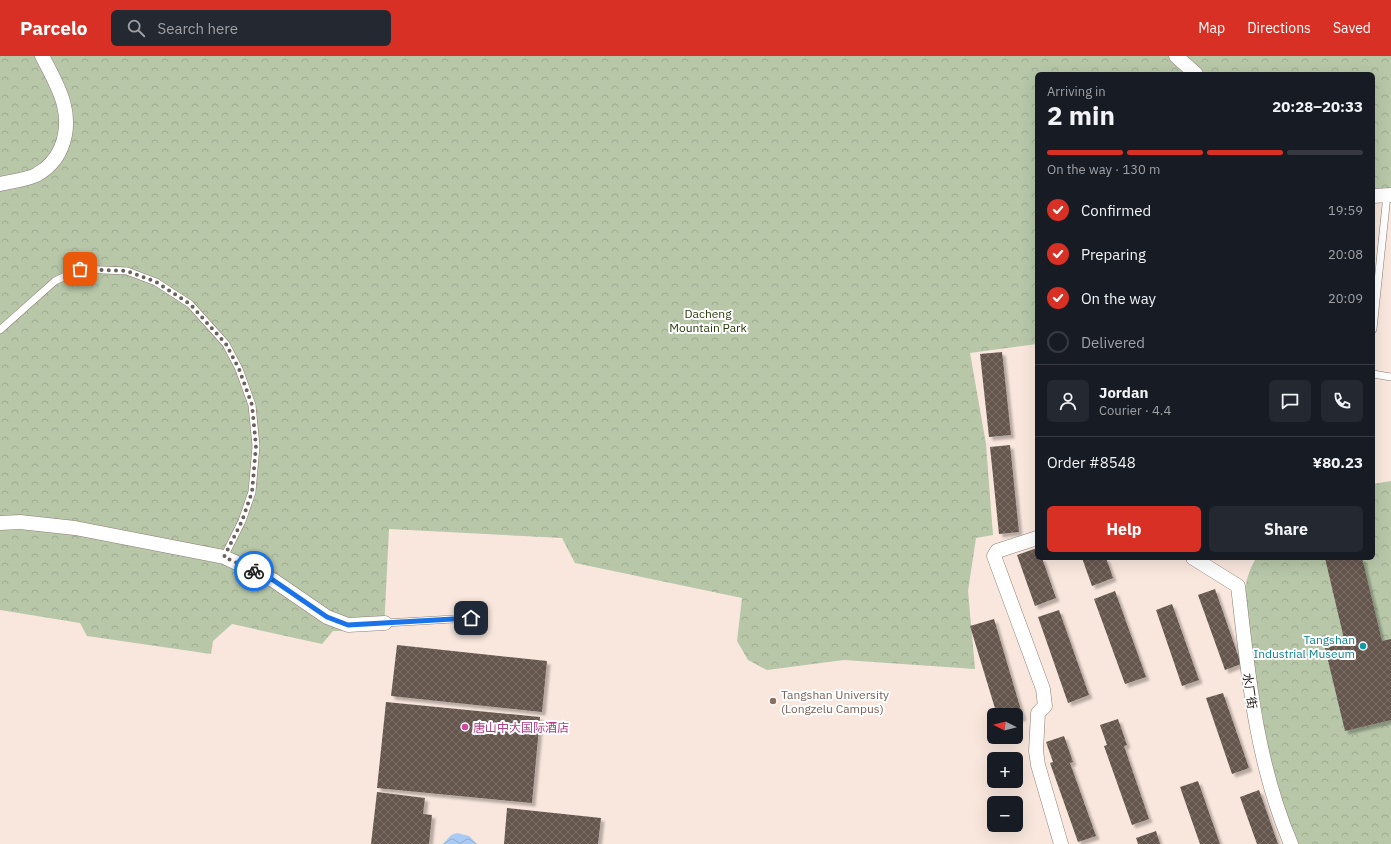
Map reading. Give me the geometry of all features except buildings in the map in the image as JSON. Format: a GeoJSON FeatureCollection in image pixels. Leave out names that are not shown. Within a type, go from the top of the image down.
{"type":"FeatureCollection","features":[{"type":"Feature","properties":{"kind":"street"},"geometry":{"type":"LineString","coordinates":[[0,184],[35,175],[50,165],[58,155],[66,136],[67,119],[65,104],[42,56]]}},
{"type":"Feature","properties":{"kind":"street"},"geometry":{"type":"LineString","coordinates":[[1176,56],[1194,72]]}},
{"type":"Feature","properties":{"kind":"street"},"geometry":{"type":"LineString","coordinates":[[1375,196],[1389,195]]}},
{"type":"Feature","properties":{"kind":"street"},"geometry":{"type":"LineString","coordinates":[[0,523],[20,522],[75,528],[224,557],[273,580],[327,617],[348,625],[386,622]]}},
{"type":"Feature","properties":{"kind":"street"},"geometry":{"type":"LineString","coordinates":[[1035,539],[997,551],[994,556],[1043,689],[1045,706],[1038,713],[1036,751],[1038,765],[1061,844]]}},
{"type":"Feature","properties":{"kind":"street","name":"水厂街"},"geometry":{"type":"LineString","coordinates":[[1196,560],[1238,586],[1255,722],[1265,768],[1291,844]]}},
{"type":"Feature","properties":{"kind":"lane"},"geometry":{"type":"LineString","coordinates":[[1375,313],[1389,195]]}},
{"type":"Feature","properties":{"kind":"lane"},"geometry":{"type":"LineString","coordinates":[[0,330],[55,281],[80,269],[127,271],[156,282],[190,304],[226,344],[239,369],[252,405],[256,446],[252,492],[242,521],[224,557]]}},
{"type":"Feature","properties":{"kind":"lane"},"geometry":{"type":"LineString","coordinates":[[1375,374],[1391,376]]}},
{"type":"Feature","properties":{"kind":"lane"},"geometry":{"type":"LineString","coordinates":[[386,622],[471,618]]}},
{"type":"Feature","properties":{"kind":"green space","name":"Dacheng Mountain Park"},"geometry":{"type":"Polygon","coordinates":[[[0,56],[1391,56],[1391,203],[1375,202],[1375,72],[1035,72],[1035,344],[970,353],[986,444],[993,535],[976,538],[968,591],[975,669],[844,660],[767,670],[748,660],[737,641],[742,598],[575,563],[562,538],[389,529],[384,630],[333,631],[322,644],[232,624],[213,641],[211,654],[87,636],[80,623],[0,610],[0,56]]]}},
{"type":"Feature","properties":{"kind":"green space","name":"Tangshan Industrial Museum"},"geometry":{"type":"Polygon","coordinates":[[[1391,481],[1391,844],[1296,844],[1274,785],[1245,612],[1245,590],[1247,578],[1255,560],[1375,560],[1375,484],[1391,481]]]}},
{"type":"Feature","properties":{"kind":"water"},"geometry":{"type":"Polygon","coordinates":[[[457,833],[469,836],[477,844],[443,844],[451,835],[457,833]]]}},
{"type":"Feature","properties":{"kind":"way so far"},"geometry":{"type":"LineString","coordinates":[[80,269],[127,271],[156,282],[190,304],[226,344],[239,369],[252,405],[256,446],[252,492],[242,521],[224,557],[254,571]]}},
{"type":"Feature","properties":{"kind":"place","name":"Tangshan Industrial Museum"},"geometry":{"type":"Point","coordinates":[1363,646]}},
{"type":"Feature","properties":{"kind":"place","name":"Tangshan University (Longzelu Campus)"},"geometry":{"type":"Point","coordinates":[773,701]}},
{"type":"Feature","properties":{"kind":"place","name":"唐山中大国际酒店"},"geometry":{"type":"Point","coordinates":[465,727]}},
{"type":"Feature","properties":{"kind":"route"},"geometry":{"type":"LineString","coordinates":[[254,571],[273,580],[327,617],[348,625],[471,618]]}}]}
